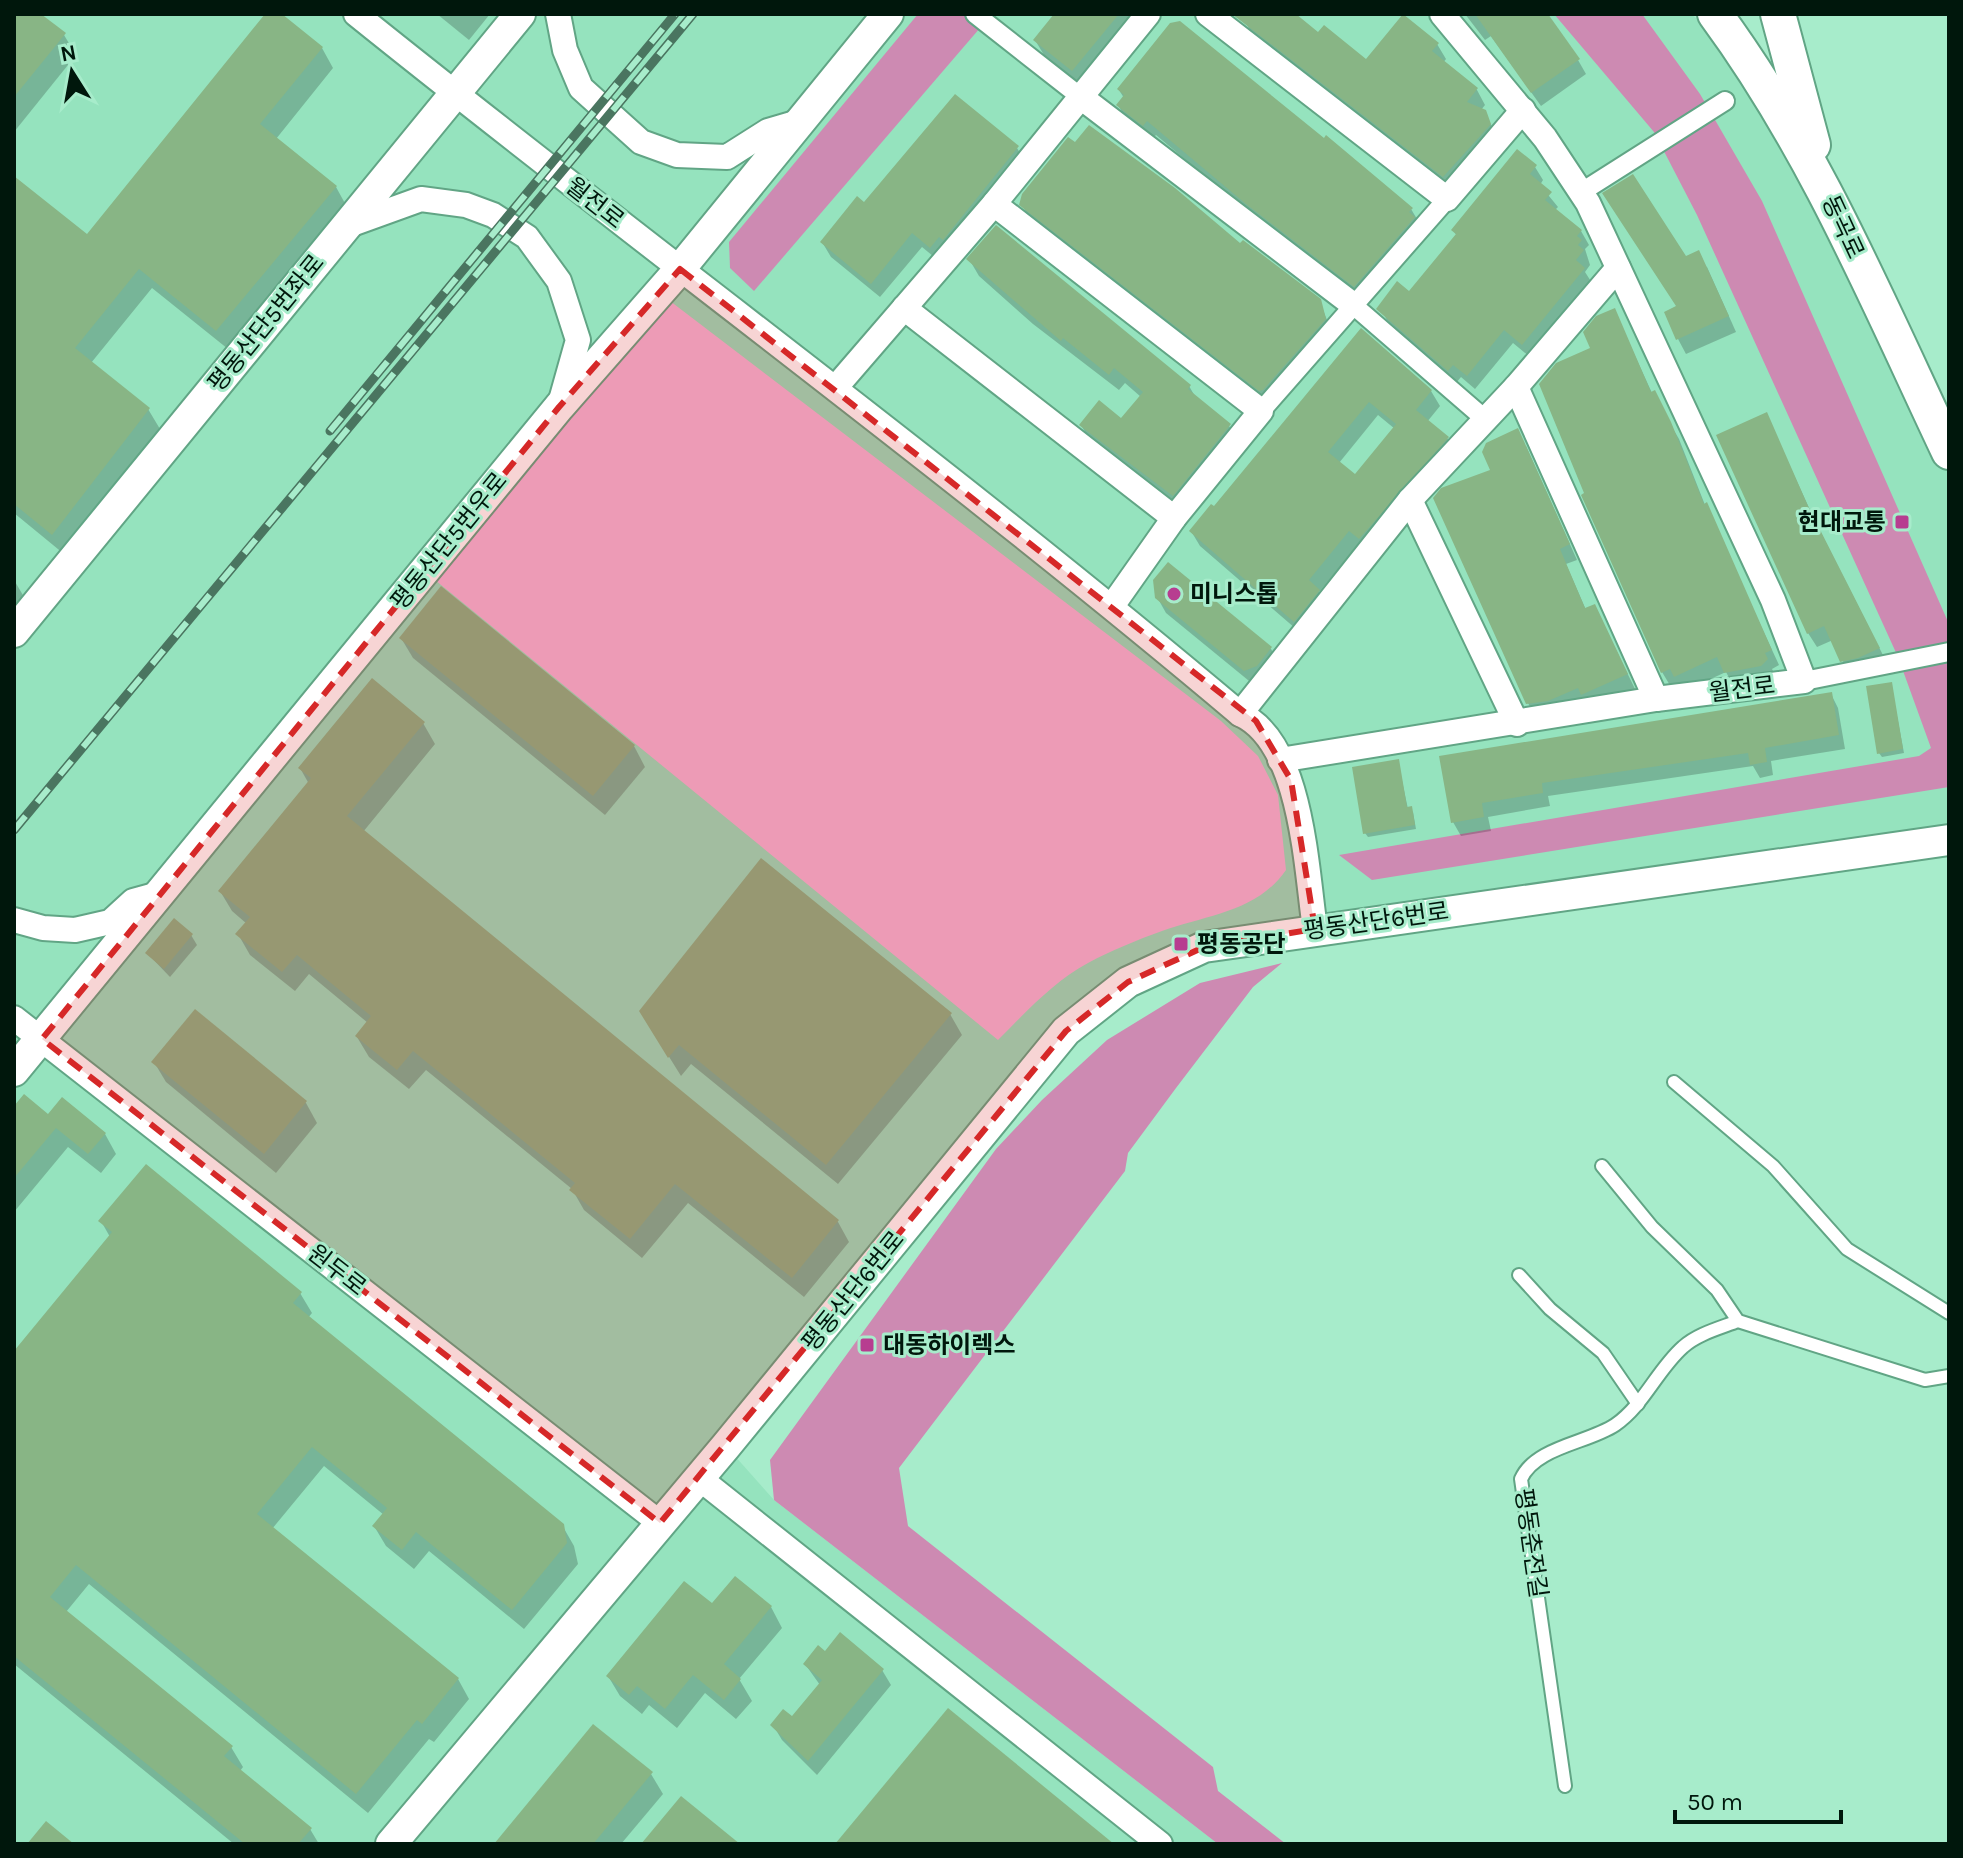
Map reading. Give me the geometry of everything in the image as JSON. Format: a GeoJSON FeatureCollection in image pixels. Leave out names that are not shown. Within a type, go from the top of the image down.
{"type":"FeatureCollection","features":[{"type":"Feature","properties":{"kind":"main road","name":"동곡로"},"geometry":{"type":"LineString","coordinates":[[1715,14],[1753,66],[1824,187],[1949,452]]}},
{"type":"Feature","properties":{"kind":"main road"},"geometry":{"type":"LineString","coordinates":[[1778,14],[1824,187]]}},
{"type":"Feature","properties":{"kind":"street","name":"월전로"},"geometry":{"type":"LineString","coordinates":[[356,14],[680,269],[836,387],[1112,606],[1240,714],[1256,721],[1291,780],[1315,929]]}},
{"type":"Feature","properties":{"kind":"street","name":"평동산단5번좌로"},"geometry":{"type":"LineString","coordinates":[[14,632],[520,14]]}},
{"type":"Feature","properties":{"kind":"street"},"geometry":{"type":"LineString","coordinates":[[558,14],[565,50],[581,88],[641,142],[677,155],[727,157],[768,131],[802,121]]}},
{"type":"Feature","properties":{"kind":"street","name":"평동산단5번우로"},"geometry":{"type":"LineString","coordinates":[[14,1071],[559,407],[680,269],[888,14]]}},
{"type":"Feature","properties":{"kind":"street"},"geometry":{"type":"LineString","coordinates":[[975,14],[1352,304],[1486,420]]}},
{"type":"Feature","properties":{"kind":"street"},"geometry":{"type":"LineString","coordinates":[[836,387],[994,204],[1148,14]]}},
{"type":"Feature","properties":{"kind":"street"},"geometry":{"type":"LineString","coordinates":[[1208,14],[1447,199]]}},
{"type":"Feature","properties":{"kind":"street","name":"월전로"},"geometry":{"type":"LineString","coordinates":[[1280,760],[1517,724],[1656,699],[1804,681],[1773,600],[1580,193],[1523,110],[1442,14]]}},
{"type":"Feature","properties":{"kind":"street"},"geometry":{"type":"LineString","coordinates":[[1580,193],[1725,101]]}},
{"type":"Feature","properties":{"kind":"street"},"geometry":{"type":"LineString","coordinates":[[1112,606],[1174,518],[1261,411],[1523,110]]}},
{"type":"Feature","properties":{"kind":"street"},"geometry":{"type":"LineString","coordinates":[[344,227],[421,199],[466,205],[493,215],[527,237],[559,281],[578,340],[559,407]]}},
{"type":"Feature","properties":{"kind":"street"},"geometry":{"type":"LineString","coordinates":[[994,204],[1261,411]]}},
{"type":"Feature","properties":{"kind":"street"},"geometry":{"type":"LineString","coordinates":[[1240,714],[1410,500],[1516,387],[1618,268]]}},
{"type":"Feature","properties":{"kind":"street"},"geometry":{"type":"LineString","coordinates":[[904,308],[1174,518]]}},
{"type":"Feature","properties":{"kind":"street"},"geometry":{"type":"LineString","coordinates":[[1516,387],[1656,699]]}},
{"type":"Feature","properties":{"kind":"street"},"geometry":{"type":"LineString","coordinates":[[1410,500],[1517,724]]}},
{"type":"Feature","properties":{"kind":"street"},"geometry":{"type":"LineString","coordinates":[[1804,681],[1949,652]]}},
{"type":"Feature","properties":{"kind":"street","name":"평동산단6번로"},"geometry":{"type":"LineString","coordinates":[[391,1844],[699,1478],[1066,1031],[1128,982],[1204,947],[1949,840]]}},
{"type":"Feature","properties":{"kind":"street"},"geometry":{"type":"LineString","coordinates":[[14,920],[43,928],[75,930],[110,922],[133,901],[162,893]]}},
{"type":"Feature","properties":{"kind":"street","name":"원두로"},"geometry":{"type":"LineString","coordinates":[[14,1018],[660,1523]]}},
{"type":"Feature","properties":{"kind":"street"},"geometry":{"type":"LineString","coordinates":[[699,1478],[1160,1844]]}},
{"type":"Feature","properties":{"kind":"lane"},"geometry":{"type":"LineString","coordinates":[[1674,1082],[1773,1166],[1847,1249],[1949,1313]]}},
{"type":"Feature","properties":{"kind":"lane"},"geometry":{"type":"LineString","coordinates":[[1602,1166],[1652,1227],[1717,1290],[1738,1321],[1925,1380],[1949,1376]]}},
{"type":"Feature","properties":{"kind":"lane"},"geometry":{"type":"LineString","coordinates":[[1519,1275],[1550,1309],[1603,1353],[1638,1404]]}},
{"type":"Feature","properties":{"kind":"lane","name":"평동춘전길"},"geometry":{"type":"LineString","coordinates":[[1565,1786],[1521,1479],[1525,1469],[1555,1451],[1612,1427],[1638,1404],[1683,1346],[1738,1321]]}},
{"type":"Feature","properties":{"kind":"highlighted area"},"geometry":{"type":"Polygon","coordinates":[[[680,269],[1256,721],[1291,780],[1315,929],[1204,947],[1128,982],[1066,1031],[660,1523],[42,1039],[559,407],[680,269]]]}},
{"type":"Feature","properties":{"kind":"shaded area"},"geometry":{"type":"Polygon","coordinates":[[[14,14],[1691,14],[1753,66],[1949,452],[1949,840],[1315,929],[1128,982],[726,1446],[774,1500],[1218,1844],[14,1844],[14,14]]]}},
{"type":"Feature","properties":{"kind":"shaded area"},"geometry":{"type":"Polygon","coordinates":[[[918,14],[992,14],[754,291],[730,268],[729,242],[918,14]]]}},
{"type":"Feature","properties":{"kind":"shaded area"},"geometry":{"type":"Polygon","coordinates":[[[1554,14],[1642,14],[1700,94],[1762,201],[1949,624],[1949,787],[1372,880],[1339,855],[1919,756],[1931,748],[1898,657],[1697,215],[1654,132],[1554,14]]]}},
{"type":"Feature","properties":{"kind":"shaded area"},"geometry":{"type":"Polygon","coordinates":[[[670,301],[1221,721],[1258,756],[1278,795],[1286,870],[1274,884],[1246,904],[1153,934],[1088,963],[1052,988],[998,1040],[435,580],[670,301]]]}},
{"type":"Feature","properties":{"kind":"shaded area"},"geometry":{"type":"Polygon","coordinates":[[[1282,963],[1253,987],[1176,1088],[1128,1153],[1125,1171],[899,1468],[908,1526],[1213,1767],[1218,1791],[1286,1844],[1218,1844],[774,1500],[770,1460],[996,1149],[1042,1100],[1107,1040],[1200,983],[1282,963]]]}},
{"type":"Feature","properties":{"kind":"building"},"geometry":{"type":"Polygon","coordinates":[[[14,14],[41,14],[66,33],[14,97],[14,14]]]}},
{"type":"Feature","properties":{"kind":"building"},"geometry":{"type":"Polygon","coordinates":[[[265,14],[282,14],[323,47],[260,124],[337,186],[216,331],[139,269],[75,348],[150,408],[52,535],[14,504],[14,176],[87,234],[265,14]]]}},
{"type":"Feature","properties":{"kind":"building"},"geometry":{"type":"Polygon","coordinates":[[[1054,14],[1119,14],[1072,71],[1033,40],[1054,14]]]}},
{"type":"Feature","properties":{"kind":"building"},"geometry":{"type":"Polygon","coordinates":[[[1232,14],[1296,14],[1318,32],[1324,25],[1366,59],[1403,14],[1439,43],[1432,51],[1478,88],[1467,102],[1486,110],[1491,124],[1443,177],[1232,14]]]}},
{"type":"Feature","properties":{"kind":"building"},"geometry":{"type":"Polygon","coordinates":[[[1475,14],[1548,14],[1580,59],[1531,93],[1475,14]]]}},
{"type":"Feature","properties":{"kind":"building"},"geometry":{"type":"Polygon","coordinates":[[[1180,21],[1324,138],[1326,135],[1413,208],[1409,212],[1415,217],[1354,287],[1246,204],[1147,121],[1143,126],[1116,105],[1124,95],[1117,89],[1170,23],[1180,21]]]}},
{"type":"Feature","properties":{"kind":"building"},"geometry":{"type":"Polygon","coordinates":[[[955,94],[1019,146],[943,240],[939,237],[930,248],[912,233],[871,284],[820,242],[857,196],[864,202],[955,94]]]}},
{"type":"Feature","properties":{"kind":"building"},"geometry":{"type":"Polygon","coordinates":[[[1089,125],[1175,188],[1240,243],[1243,240],[1321,299],[1326,319],[1263,390],[1259,391],[1019,205],[1022,194],[1068,137],[1075,142],[1089,125]]]}},
{"type":"Feature","properties":{"kind":"building"},"geometry":{"type":"Polygon","coordinates":[[[1517,149],[1537,165],[1530,174],[1552,192],[1545,200],[1582,230],[1577,236],[1582,240],[1578,245],[1584,250],[1576,260],[1585,268],[1522,345],[1504,330],[1467,376],[1453,365],[1448,371],[1376,309],[1397,281],[1409,291],[1456,234],[1451,230],[1517,149]]]}},
{"type":"Feature","properties":{"kind":"building"},"geometry":{"type":"Polygon","coordinates":[[[1633,174],[1686,256],[1699,250],[1729,316],[1676,340],[1664,312],[1676,306],[1602,193],[1633,174]]]}},
{"type":"Feature","properties":{"kind":"building"},"geometry":{"type":"Polygon","coordinates":[[[996,225],[1191,385],[1188,389],[1231,424],[1173,496],[1079,425],[1099,400],[1121,418],[1143,392],[1114,368],[1109,375],[1063,338],[1061,341],[966,259],[996,225]]]}},
{"type":"Feature","properties":{"kind":"building"},"geometry":{"type":"Polygon","coordinates":[[[1615,308],[1651,392],[1655,390],[1671,422],[1704,504],[1707,502],[1772,650],[1765,653],[1768,659],[1761,666],[1724,673],[1717,657],[1674,677],[1670,669],[1661,673],[1581,495],[1584,493],[1539,384],[1556,363],[1590,348],[1583,332],[1596,316],[1615,308]]]}},
{"type":"Feature","properties":{"kind":"building"},"geometry":{"type":"Polygon","coordinates":[[[1361,328],[1432,390],[1416,410],[1449,437],[1359,539],[1349,531],[1309,580],[1320,590],[1294,622],[1189,531],[1211,504],[1214,506],[1361,328]],[[1369,402],[1328,452],[1355,474],[1396,424],[1369,402]]]}},
{"type":"Feature","properties":{"kind":"building"},"geometry":{"type":"Polygon","coordinates":[[[1767,412],[1808,506],[1880,648],[1858,658],[1840,662],[1824,626],[1807,634],[1716,435],[1767,412]]]}},
{"type":"Feature","properties":{"kind":"building"},"geometry":{"type":"Polygon","coordinates":[[[1518,428],[1570,544],[1560,549],[1585,608],[1595,604],[1628,674],[1581,695],[1578,688],[1548,701],[1526,704],[1433,498],[1441,488],[1490,470],[1482,452],[1486,443],[1518,428]]]}},
{"type":"Feature","properties":{"kind":"building"},"geometry":{"type":"Polygon","coordinates":[[[1168,562],[1272,647],[1257,666],[1244,671],[1155,598],[1153,580],[1168,562]]]}},
{"type":"Feature","properties":{"kind":"building"},"geometry":{"type":"Polygon","coordinates":[[[441,586],[635,745],[593,796],[399,638],[441,586]]]}},
{"type":"Feature","properties":{"kind":"building"},"geometry":{"type":"Polygon","coordinates":[[[372,678],[425,722],[347,816],[839,1220],[792,1278],[675,1184],[630,1239],[569,1190],[575,1183],[413,1051],[397,1070],[355,1036],[371,1016],[297,955],[282,972],[235,934],[250,917],[218,891],[311,778],[298,768],[372,678]]]}},
{"type":"Feature","properties":{"kind":"building"},"geometry":{"type":"Polygon","coordinates":[[[1892,682],[1903,749],[1877,754],[1866,686],[1892,682]]]}},
{"type":"Feature","properties":{"kind":"building"},"geometry":{"type":"Polygon","coordinates":[[[1832,692],[1839,735],[1765,748],[1767,762],[1750,765],[1748,753],[1542,783],[1543,793],[1482,803],[1484,817],[1451,823],[1439,756],[1832,692]]]}},
{"type":"Feature","properties":{"kind":"building"},"geometry":{"type":"Polygon","coordinates":[[[1399,759],[1407,807],[1412,806],[1415,825],[1363,834],[1352,767],[1399,759]]]}},
{"type":"Feature","properties":{"kind":"building"},"geometry":{"type":"Polygon","coordinates":[[[761,858],[952,1013],[826,1165],[679,1045],[668,1058],[639,1011],[761,858]]]}},
{"type":"Feature","properties":{"kind":"building"},"geometry":{"type":"Polygon","coordinates":[[[174,918],[193,934],[164,969],[145,953],[174,918]]]}},
{"type":"Feature","properties":{"kind":"building"},"geometry":{"type":"Polygon","coordinates":[[[195,1009],[307,1101],[264,1154],[151,1062],[195,1009]]]}},
{"type":"Feature","properties":{"kind":"building"},"geometry":{"type":"Polygon","coordinates":[[[24,1094],[48,1114],[62,1097],[106,1133],[88,1154],[56,1128],[14,1178],[14,1106],[24,1094]]]}},
{"type":"Feature","properties":{"kind":"building"},"geometry":{"type":"Polygon","coordinates":[[[146,1164],[302,1292],[293,1303],[564,1524],[567,1543],[512,1610],[416,1532],[402,1550],[372,1526],[387,1508],[312,1447],[257,1514],[459,1678],[422,1724],[417,1720],[356,1794],[76,1565],[50,1597],[233,1746],[224,1756],[312,1828],[298,1844],[245,1844],[14,1656],[14,1351],[112,1232],[98,1221],[146,1164]]]}},
{"type":"Feature","properties":{"kind":"building"},"geometry":{"type":"Polygon","coordinates":[[[735,1576],[772,1606],[724,1664],[741,1679],[724,1700],[693,1675],[665,1709],[637,1686],[629,1695],[606,1676],[684,1581],[712,1603],[735,1576]]]}},
{"type":"Feature","properties":{"kind":"building"},"geometry":{"type":"Polygon","coordinates":[[[840,1632],[884,1669],[808,1761],[770,1725],[783,1709],[792,1716],[822,1680],[803,1664],[818,1645],[825,1651],[840,1632]]]}},
{"type":"Feature","properties":{"kind":"building"},"geometry":{"type":"Polygon","coordinates":[[[948,1708],[1114,1844],[835,1844],[948,1708]]]}},
{"type":"Feature","properties":{"kind":"building"},"geometry":{"type":"Polygon","coordinates":[[[593,1724],[653,1772],[593,1844],[494,1844],[593,1724]]]}},
{"type":"Feature","properties":{"kind":"building"},"geometry":{"type":"Polygon","coordinates":[[[681,1796],[740,1844],[641,1844],[681,1796]]]}},
{"type":"Feature","properties":{"kind":"building"},"geometry":{"type":"Polygon","coordinates":[[[46,1821],[74,1844],[27,1844],[46,1821]]]}},
{"type":"Feature","properties":{"kind":"railway"},"geometry":{"type":"LineString","coordinates":[[330,431],[675,14]]}},
{"type":"Feature","properties":{"kind":"railway"},"geometry":{"type":"LineString","coordinates":[[14,830],[693,14]]}},
{"type":"Feature","properties":{"kind":"place","name":"현대교통"},"geometry":{"type":"Point","coordinates":[1902,522]}},
{"type":"Feature","properties":{"kind":"place","name":"미니스톱"},"geometry":{"type":"Point","coordinates":[1174,594]}},
{"type":"Feature","properties":{"kind":"place","name":"평동공단"},"geometry":{"type":"Point","coordinates":[1181,944]}},
{"type":"Feature","properties":{"kind":"place","name":"대동하이렉스"},"geometry":{"type":"Point","coordinates":[867,1345]}}]}
